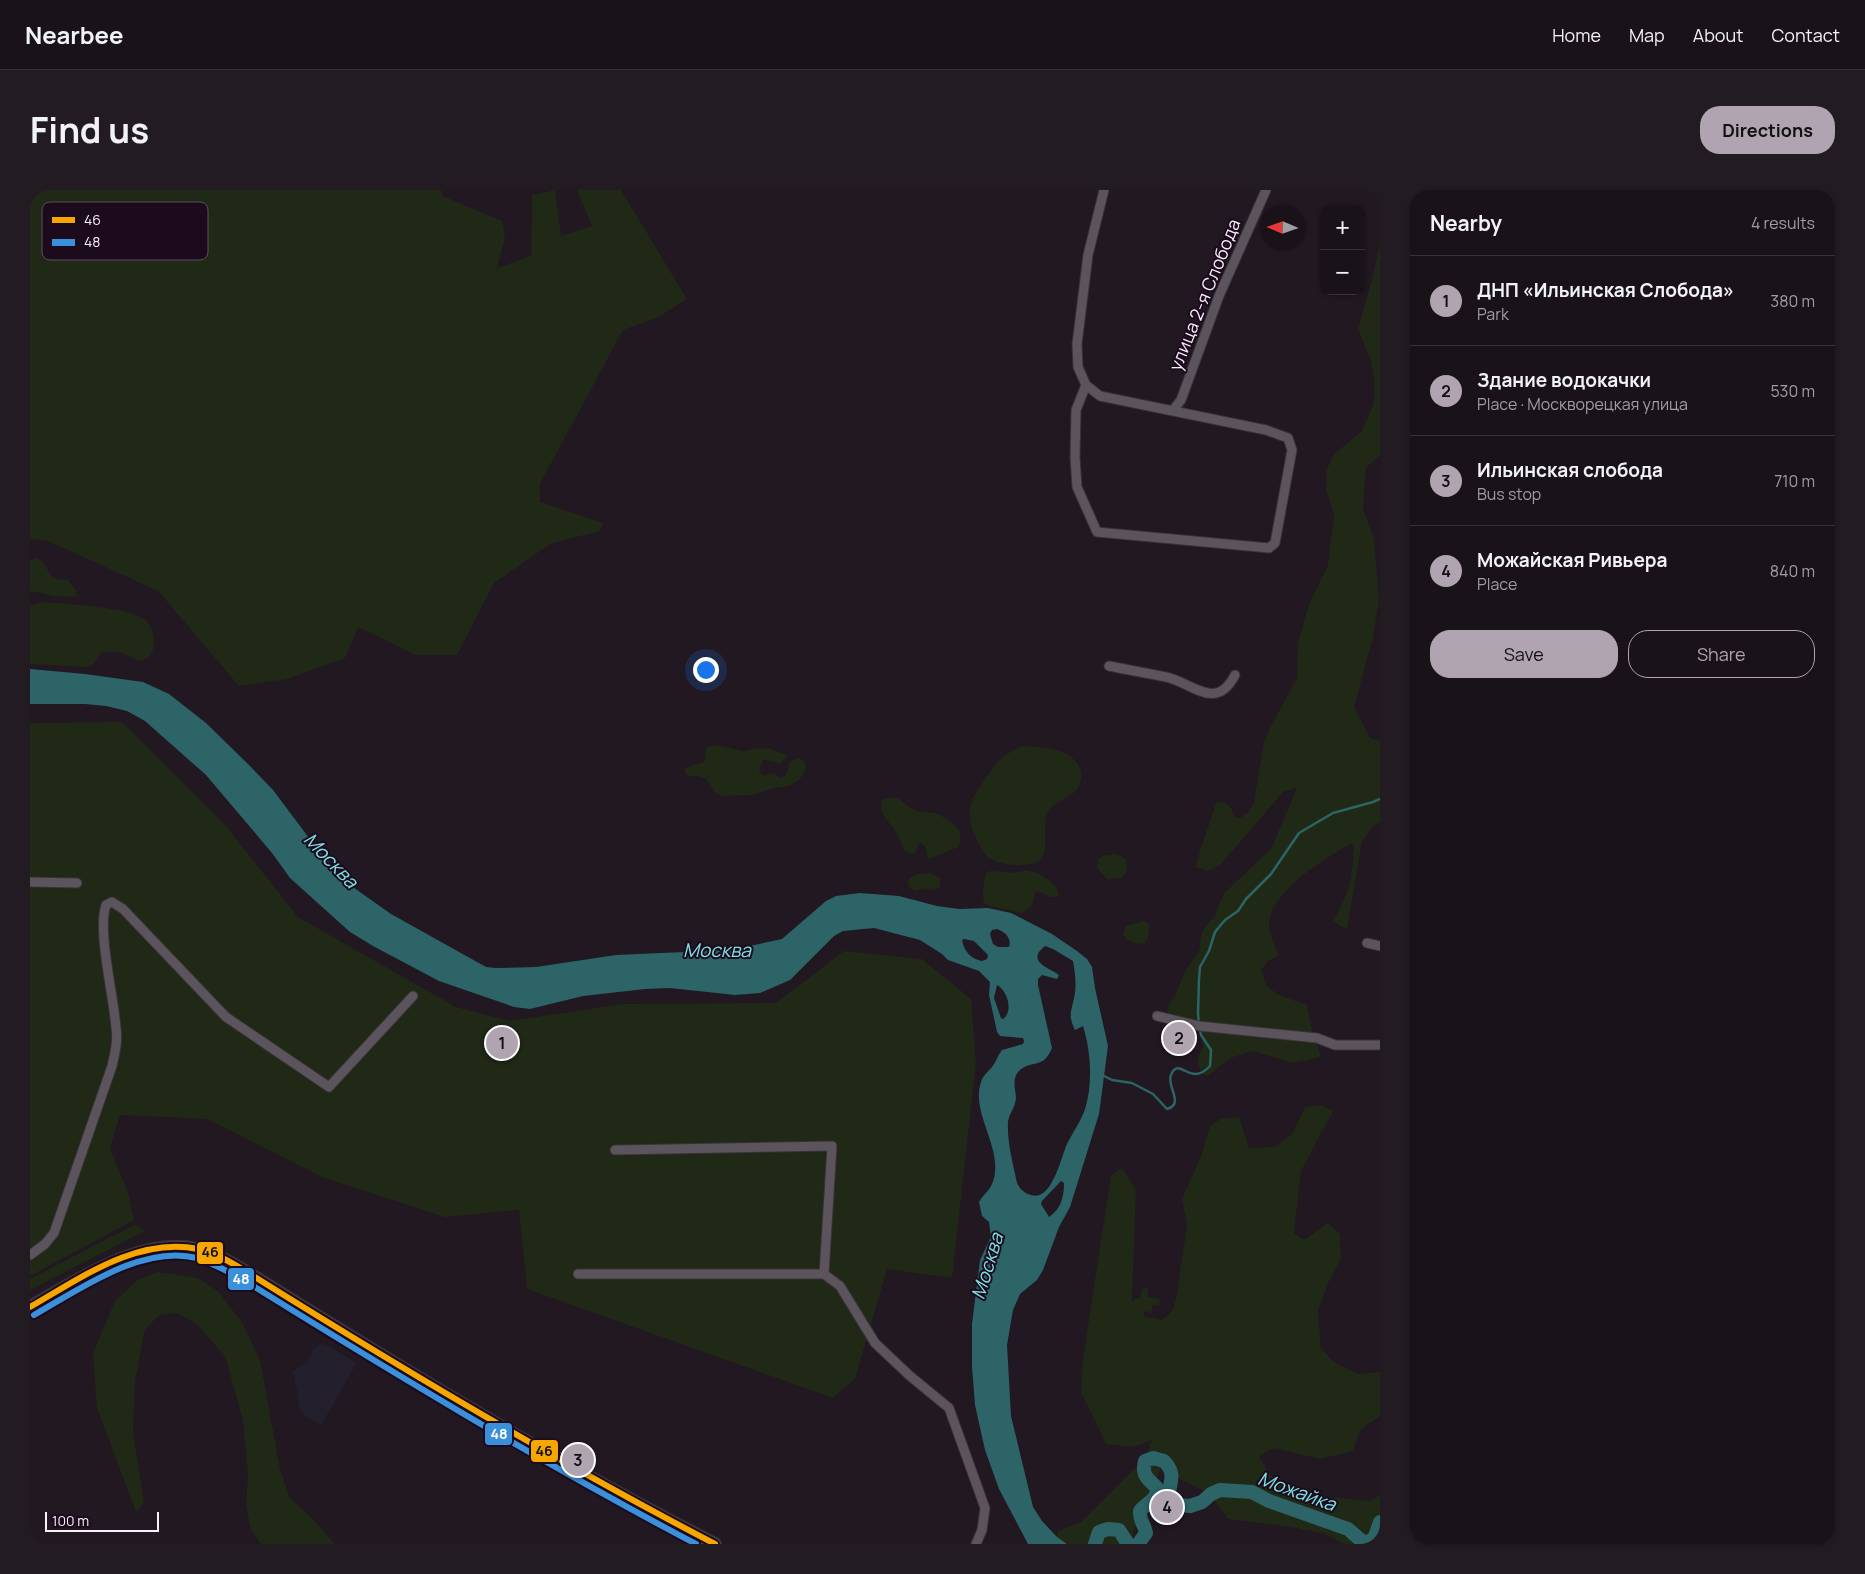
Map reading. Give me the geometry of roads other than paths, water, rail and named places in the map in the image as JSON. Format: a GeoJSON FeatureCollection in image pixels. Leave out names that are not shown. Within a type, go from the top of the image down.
{"type":"FeatureCollection","features":[{"type":"Feature","properties":{"kind":"main road"},"geometry":{"type":"LineString","coordinates":[[30,1307],[112,1263],[138,1252],[174,1246],[207,1252],[250,1274],[558,1460],[629,1500],[715,1544]]}},
{"type":"Feature","properties":{"kind":"street"},"geometry":{"type":"LineString","coordinates":[[1086,385],[1076,410],[1074,457],[1077,487],[1097,532],[1269,548],[1275,542],[1292,450],[1288,438],[1266,430],[1100,396],[1086,385],[1078,366],[1077,344],[1088,256],[1104,190]]}},
{"type":"Feature","properties":{"kind":"street","name":"улица 2-я Слобода"},"geometry":{"type":"LineString","coordinates":[[1173,410],[1181,400],[1219,296],[1266,190]]}},
{"type":"Feature","properties":{"kind":"street"},"geometry":{"type":"LineString","coordinates":[[1109,666],[1168,678],[1210,694],[1221,692],[1229,687],[1235,675]]}},
{"type":"Feature","properties":{"kind":"street"},"geometry":{"type":"LineString","coordinates":[[30,882],[77,883]]}},
{"type":"Feature","properties":{"kind":"street"},"geometry":{"type":"LineString","coordinates":[[30,1255],[45,1244],[54,1233],[112,1066],[117,1029],[104,935],[103,914],[106,905],[112,902],[123,909],[226,1017],[329,1087],[413,996]]}},
{"type":"Feature","properties":{"kind":"street"},"geometry":{"type":"LineString","coordinates":[[1367,943],[1380,946]]}},
{"type":"Feature","properties":{"kind":"street"},"geometry":{"type":"LineString","coordinates":[[1156,1016],[1199,1026],[1317,1038],[1335,1045],[1380,1045]]}},
{"type":"Feature","properties":{"kind":"street"},"geometry":{"type":"LineString","coordinates":[[615,1150],[832,1146],[824,1274]]}},
{"type":"Feature","properties":{"kind":"street"},"geometry":{"type":"LineString","coordinates":[[578,1274],[824,1274],[840,1286],[875,1343],[910,1376],[949,1408],[985,1508],[982,1530],[976,1544]]}},
{"type":"Feature","properties":{"kind":"water","name":"Москва"},"geometry":{"type":"Polygon","coordinates":[[[30,669],[143,682],[169,694],[206,723],[273,790],[321,854],[350,885],[391,914],[486,967],[536,967],[616,955],[731,950],[782,939],[826,901],[836,896],[860,893],[899,896],[937,906],[959,909],[988,908],[1011,913],[1052,934],[1087,959],[1092,967],[1108,1046],[1099,1114],[1070,1207],[1059,1227],[1043,1270],[1037,1280],[1020,1294],[1013,1310],[1007,1345],[1011,1416],[1033,1507],[1042,1521],[1057,1537],[1067,1544],[1028,1544],[999,1489],[985,1450],[975,1405],[972,1367],[972,1324],[980,1260],[991,1237],[989,1222],[982,1216],[979,1202],[991,1186],[995,1171],[995,1158],[983,1120],[979,1094],[984,1075],[1002,1050],[1023,1044],[1024,1041],[1023,1038],[1000,1036],[997,1032],[989,995],[990,982],[979,971],[948,960],[920,940],[874,928],[843,931],[834,936],[790,980],[760,993],[735,995],[670,988],[645,989],[583,996],[530,1009],[514,1007],[439,981],[350,932],[290,878],[272,853],[206,775],[145,721],[127,711],[106,706],[30,704],[30,669]],[[997,929],[992,930],[990,934],[993,944],[998,947],[1009,947],[1009,938],[1003,932],[997,929]],[[962,940],[964,948],[971,956],[982,961],[987,959],[988,955],[974,941],[962,940]],[[1045,946],[1037,956],[1041,964],[1059,975],[1057,979],[1042,975],[1038,979],[1052,1048],[1045,1059],[1024,1067],[1015,1077],[1016,1101],[1008,1122],[1008,1138],[1017,1183],[1021,1189],[1031,1195],[1045,1192],[1055,1177],[1067,1144],[1079,1122],[1088,1099],[1090,1079],[1088,1046],[1083,1026],[1075,1030],[1071,1017],[1075,993],[1073,961],[1045,946]],[[997,985],[994,998],[1003,1019],[1009,1006],[1004,991],[997,985]],[[1061,1181],[1041,1204],[1049,1217],[1053,1214],[1061,1202],[1064,1183],[1061,1181]]]}},
{"type":"Feature","properties":{"kind":"waterway"},"geometry":{"type":"LineString","coordinates":[[1104,1076],[1112,1080],[1132,1083],[1153,1094],[1167,1109],[1172,1107],[1175,1099],[1170,1079],[1174,1070],[1178,1068],[1197,1074],[1210,1066],[1211,1050],[1201,1035],[1199,1026],[1199,979],[1200,967],[1209,951],[1215,932],[1225,920],[1238,911],[1246,899],[1271,874],[1299,833],[1333,813],[1380,799]]}},
{"type":"Feature","properties":{"kind":"waterway","name":"Можайка"},"geometry":{"type":"LineString","coordinates":[[1138,1544],[1146,1533],[1140,1518],[1140,1511],[1156,1496],[1157,1492],[1157,1488],[1146,1477],[1144,1471],[1145,1461],[1153,1458],[1164,1461],[1171,1471],[1169,1498],[1178,1505],[1190,1506],[1202,1502],[1211,1494],[1220,1490],[1252,1492],[1269,1501],[1348,1529],[1363,1542],[1368,1542],[1373,1538],[1380,1522]]}},
{"type":"Feature","properties":{"kind":"waterway","name":"Можайка"},"geometry":{"type":"LineString","coordinates":[[1095,1544],[1099,1532],[1108,1529],[1119,1530],[1128,1544]]}},
{"type":"Feature","properties":{"kind":"place","name":"Здание водокачки"},"geometry":{"type":"Point","coordinates":[1179,1038]}},
{"type":"Feature","properties":{"kind":"place","name":"ДНП «Ильинская Слобода»"},"geometry":{"type":"Point","coordinates":[502,1043]}},
{"type":"Feature","properties":{"kind":"place","name":"Ильинская слобода"},"geometry":{"type":"Point","coordinates":[578,1460]}},
{"type":"Feature","properties":{"kind":"place","name":"Можайская Ривьера"},"geometry":{"type":"Point","coordinates":[1167,1507]}}]}
